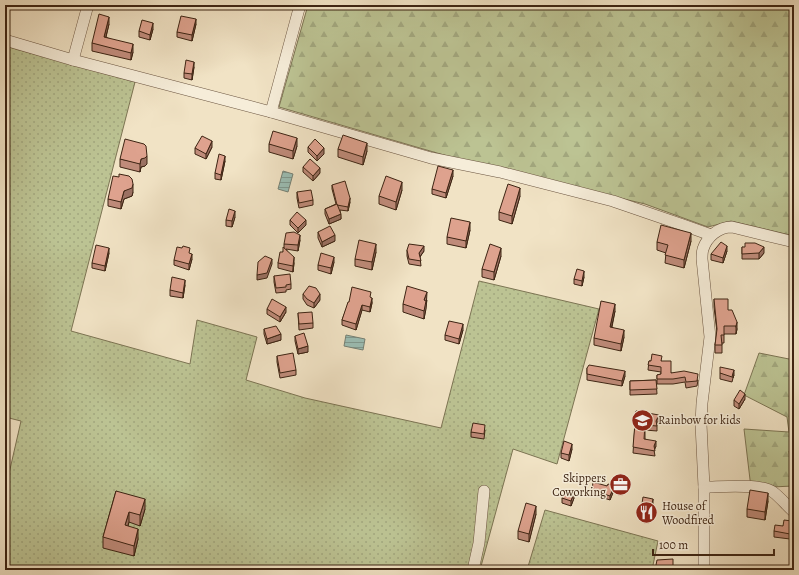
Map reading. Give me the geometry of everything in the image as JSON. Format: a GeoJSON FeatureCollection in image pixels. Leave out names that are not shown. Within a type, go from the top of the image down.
{"type":"FeatureCollection","features":[{"type":"Feature","properties":{"kind":"street"},"geometry":{"type":"LineString","coordinates":[[73,60],[88,5]]}},
{"type":"Feature","properties":{"kind":"street"},"geometry":{"type":"LineString","coordinates":[[271,112],[300,5]]}},
{"type":"Feature","properties":{"kind":"street"},"geometry":{"type":"LineString","coordinates":[[5,40],[73,60],[271,112],[431,158],[500,172],[613,201],[711,235]]}},
{"type":"Feature","properties":{"kind":"street"},"geometry":{"type":"LineString","coordinates":[[704,570],[704,487],[701,424],[710,336],[702,259],[703,249],[711,235],[720,228],[726,227],[732,227],[794,242]]}},
{"type":"Feature","properties":{"kind":"street"},"geometry":{"type":"LineString","coordinates":[[704,487],[766,488],[773,492],[794,512]]}},
{"type":"Feature","properties":{"kind":"street"},"geometry":{"type":"LineString","coordinates":[[473,570],[480,543],[484,491]]}},
{"type":"Feature","properties":{"kind":"green space"},"geometry":{"type":"Polygon","coordinates":[[[308,5],[794,5],[794,236],[731,221],[708,227],[645,204],[468,162],[279,107],[308,5]]]}},
{"type":"Feature","properties":{"kind":"green space"},"geometry":{"type":"Polygon","coordinates":[[[5,46],[135,82],[71,331],[190,364],[197,320],[257,337],[246,380],[305,398],[441,428],[479,281],[599,309],[557,464],[513,449],[480,570],[5,570],[5,478],[8,478],[21,421],[5,417],[5,46]]]}},
{"type":"Feature","properties":{"kind":"green space"},"geometry":{"type":"Polygon","coordinates":[[[759,353],[794,360],[794,448],[789,451],[793,486],[751,488],[744,429],[789,432],[787,417],[744,395],[759,353]]]}},
{"type":"Feature","properties":{"kind":"green space"},"geometry":{"type":"Polygon","coordinates":[[[545,510],[658,541],[652,570],[527,570],[545,510]]]}},
{"type":"Feature","properties":{"kind":"water"},"geometry":{"type":"Polygon","coordinates":[[[283,171],[293,174],[288,192],[278,189],[283,171]]]}},
{"type":"Feature","properties":{"kind":"water"},"geometry":{"type":"Polygon","coordinates":[[[346,335],[365,339],[363,350],[344,346],[346,335]]]}},
{"type":"Feature","properties":{"kind":"building"},"geometry":{"type":"Polygon","coordinates":[[[99,14],[109,17],[104,37],[133,44],[131,53],[92,43],[99,14]]]}},
{"type":"Feature","properties":{"kind":"building"},"geometry":{"type":"Polygon","coordinates":[[[181,16],[196,19],[192,35],[177,32],[181,16]]]}},
{"type":"Feature","properties":{"kind":"building"},"geometry":{"type":"Polygon","coordinates":[[[142,20],[153,23],[150,35],[139,31],[142,20]]]}},
{"type":"Feature","properties":{"kind":"building"},"geometry":{"type":"Polygon","coordinates":[[[186,60],[194,62],[192,74],[184,73],[186,60]]]}},
{"type":"Feature","properties":{"kind":"building"},"geometry":{"type":"Polygon","coordinates":[[[273,131],[297,138],[293,151],[269,144],[273,131]]]}},
{"type":"Feature","properties":{"kind":"building"},"geometry":{"type":"Polygon","coordinates":[[[343,135],[367,143],[363,157],[338,149],[343,135]]]}},
{"type":"Feature","properties":{"kind":"building"},"geometry":{"type":"Polygon","coordinates":[[[202,136],[212,141],[206,154],[195,148],[202,136]]]}},
{"type":"Feature","properties":{"kind":"building"},"geometry":{"type":"Polygon","coordinates":[[[125,139],[144,144],[146,146],[147,156],[141,159],[140,164],[120,159],[125,139]]]}},
{"type":"Feature","properties":{"kind":"building"},"geometry":{"type":"Polygon","coordinates":[[[315,139],[324,148],[317,156],[308,147],[315,139]]]}},
{"type":"Feature","properties":{"kind":"building"},"geometry":{"type":"Polygon","coordinates":[[[219,154],[225,156],[221,175],[215,173],[219,154]]]}},
{"type":"Feature","properties":{"kind":"building"},"geometry":{"type":"Polygon","coordinates":[[[310,159],[320,168],[313,176],[303,167],[310,159]]]}},
{"type":"Feature","properties":{"kind":"building"},"geometry":{"type":"Polygon","coordinates":[[[438,166],[453,170],[446,193],[432,189],[438,166]]]}},
{"type":"Feature","properties":{"kind":"building"},"geometry":{"type":"Polygon","coordinates":[[[119,174],[129,176],[132,179],[133,184],[132,188],[124,191],[121,202],[108,199],[113,176],[119,177],[119,174]]]}},
{"type":"Feature","properties":{"kind":"building"},"geometry":{"type":"Polygon","coordinates":[[[386,176],[402,182],[396,202],[379,196],[386,176]]]}},
{"type":"Feature","properties":{"kind":"building"},"geometry":{"type":"Polygon","coordinates":[[[345,181],[350,198],[348,207],[337,205],[332,185],[345,181]]]}},
{"type":"Feature","properties":{"kind":"building"},"geometry":{"type":"Polygon","coordinates":[[[508,184],[520,188],[512,216],[499,212],[508,184]]]}},
{"type":"Feature","properties":{"kind":"building"},"geometry":{"type":"Polygon","coordinates":[[[311,190],[313,200],[299,203],[297,192],[311,190]]]}},
{"type":"Feature","properties":{"kind":"building"},"geometry":{"type":"Polygon","coordinates":[[[337,204],[341,214],[329,219],[325,209],[337,204]]]}},
{"type":"Feature","properties":{"kind":"building"},"geometry":{"type":"Polygon","coordinates":[[[229,209],[235,211],[232,221],[226,220],[229,209]]]}},
{"type":"Feature","properties":{"kind":"building"},"geometry":{"type":"Polygon","coordinates":[[[297,212],[306,220],[298,228],[290,220],[297,212]]]}},
{"type":"Feature","properties":{"kind":"building"},"geometry":{"type":"Polygon","coordinates":[[[451,218],[470,222],[466,241],[447,237],[451,218]]]}},
{"type":"Feature","properties":{"kind":"building"},"geometry":{"type":"Polygon","coordinates":[[[661,225],[691,233],[684,260],[665,255],[668,245],[657,242],[661,225]]]}},
{"type":"Feature","properties":{"kind":"building"},"geometry":{"type":"Polygon","coordinates":[[[330,226],[335,235],[322,242],[318,232],[330,226]]]}},
{"type":"Feature","properties":{"kind":"building"},"geometry":{"type":"Polygon","coordinates":[[[294,232],[300,235],[298,245],[284,244],[286,233],[294,232]]]}},
{"type":"Feature","properties":{"kind":"building"},"geometry":{"type":"Polygon","coordinates":[[[359,240],[376,244],[372,262],[355,259],[359,240]]]}},
{"type":"Feature","properties":{"kind":"building"},"geometry":{"type":"Polygon","coordinates":[[[721,242],[727,246],[723,258],[711,254],[721,242]]]}},
{"type":"Feature","properties":{"kind":"building"},"geometry":{"type":"Polygon","coordinates":[[[745,243],[755,243],[764,247],[759,253],[742,254],[742,247],[745,247],[745,243]]]}},
{"type":"Feature","properties":{"kind":"building"},"geometry":{"type":"Polygon","coordinates":[[[409,244],[424,246],[419,253],[421,261],[409,259],[407,250],[409,244]]]}},
{"type":"Feature","properties":{"kind":"building"},"geometry":{"type":"Polygon","coordinates":[[[490,244],[501,248],[494,272],[482,269],[490,244]]]}},
{"type":"Feature","properties":{"kind":"building"},"geometry":{"type":"Polygon","coordinates":[[[96,245],[109,248],[105,266],[92,263],[96,245]]]}},
{"type":"Feature","properties":{"kind":"building"},"geometry":{"type":"Polygon","coordinates":[[[183,246],[190,248],[189,253],[192,254],[189,264],[174,260],[177,247],[182,248],[183,246]]]}},
{"type":"Feature","properties":{"kind":"building"},"geometry":{"type":"Polygon","coordinates":[[[283,247],[294,257],[293,266],[278,263],[280,252],[283,252],[283,247]]]}},
{"type":"Feature","properties":{"kind":"building"},"geometry":{"type":"Polygon","coordinates":[[[321,253],[334,257],[331,268],[318,265],[321,253]]]}},
{"type":"Feature","properties":{"kind":"building"},"geometry":{"type":"Polygon","coordinates":[[[265,256],[272,259],[267,273],[257,275],[258,262],[265,256]]]}},
{"type":"Feature","properties":{"kind":"building"},"geometry":{"type":"Polygon","coordinates":[[[577,269],[584,271],[582,281],[574,279],[577,269]]]}},
{"type":"Feature","properties":{"kind":"building"},"geometry":{"type":"Polygon","coordinates":[[[290,274],[291,284],[286,285],[286,287],[276,288],[274,276],[290,274]]]}},
{"type":"Feature","properties":{"kind":"building"},"geometry":{"type":"Polygon","coordinates":[[[172,277],[185,280],[183,293],[170,290],[172,277]]]}},
{"type":"Feature","properties":{"kind":"building"},"geometry":{"type":"Polygon","coordinates":[[[309,286],[316,288],[320,294],[314,303],[307,299],[303,294],[309,286]]]}},
{"type":"Feature","properties":{"kind":"building"},"geometry":{"type":"Polygon","coordinates":[[[407,286],[427,292],[424,300],[426,301],[424,311],[403,304],[407,286]]]}},
{"type":"Feature","properties":{"kind":"building"},"geometry":{"type":"Polygon","coordinates":[[[352,287],[371,292],[370,297],[372,298],[370,307],[362,305],[356,324],[342,320],[349,302],[352,287]]]}},
{"type":"Feature","properties":{"kind":"building"},"geometry":{"type":"Polygon","coordinates":[[[272,299],[286,307],[280,317],[267,309],[272,299]]]}},
{"type":"Feature","properties":{"kind":"building"},"geometry":{"type":"Polygon","coordinates":[[[714,299],[728,299],[728,310],[732,310],[737,322],[736,326],[724,326],[724,335],[721,335],[722,345],[715,345],[717,329],[714,299]]]}},
{"type":"Feature","properties":{"kind":"building"},"geometry":{"type":"Polygon","coordinates":[[[601,301],[615,304],[610,327],[624,330],[621,344],[594,338],[601,301]]]}},
{"type":"Feature","properties":{"kind":"building"},"geometry":{"type":"Polygon","coordinates":[[[312,312],[313,323],[299,324],[298,313],[312,312]]]}},
{"type":"Feature","properties":{"kind":"building"},"geometry":{"type":"Polygon","coordinates":[[[449,321],[463,324],[459,339],[445,335],[449,321]]]}},
{"type":"Feature","properties":{"kind":"building"},"geometry":{"type":"Polygon","coordinates":[[[276,326],[281,334],[267,339],[264,329],[276,326]]]}},
{"type":"Feature","properties":{"kind":"building"},"geometry":{"type":"Polygon","coordinates":[[[304,333],[308,346],[298,349],[295,336],[304,333]]]}},
{"type":"Feature","properties":{"kind":"building"},"geometry":{"type":"Polygon","coordinates":[[[293,353],[296,370],[280,373],[277,356],[293,353]]]}},
{"type":"Feature","properties":{"kind":"building"},"geometry":{"type":"Polygon","coordinates":[[[652,354],[662,356],[661,361],[671,361],[671,373],[684,371],[698,374],[697,381],[686,382],[685,377],[657,379],[657,375],[661,374],[661,367],[648,365],[649,361],[651,361],[652,354]]]}},
{"type":"Feature","properties":{"kind":"building"},"geometry":{"type":"Polygon","coordinates":[[[589,365],[625,371],[622,381],[587,374],[587,368],[589,365]]]}},
{"type":"Feature","properties":{"kind":"building"},"geometry":{"type":"Polygon","coordinates":[[[720,367],[734,370],[732,377],[720,373],[720,367]]]}},
{"type":"Feature","properties":{"kind":"building"},"geometry":{"type":"Polygon","coordinates":[[[656,380],[657,389],[630,390],[630,381],[656,380]]]}},
{"type":"Feature","properties":{"kind":"building"},"geometry":{"type":"Polygon","coordinates":[[[740,390],[745,394],[739,404],[734,400],[740,390]]]}},
{"type":"Feature","properties":{"kind":"building"},"geometry":{"type":"Polygon","coordinates":[[[636,411],[659,415],[656,421],[657,426],[645,425],[644,439],[656,441],[654,446],[655,451],[633,447],[636,411]]]}},
{"type":"Feature","properties":{"kind":"building"},"geometry":{"type":"Polygon","coordinates":[[[473,423],[485,425],[484,434],[471,432],[473,423]]]}},
{"type":"Feature","properties":{"kind":"building"},"geometry":{"type":"Polygon","coordinates":[[[564,441],[572,444],[569,455],[561,453],[564,441]]]}},
{"type":"Feature","properties":{"kind":"building"},"geometry":{"type":"Polygon","coordinates":[[[593,482],[607,486],[608,484],[614,486],[610,496],[592,490],[593,482]]]}},
{"type":"Feature","properties":{"kind":"building"},"geometry":{"type":"Polygon","coordinates":[[[565,490],[574,492],[571,501],[562,498],[565,490]]]}},
{"type":"Feature","properties":{"kind":"building"},"geometry":{"type":"Polygon","coordinates":[[[750,490],[768,493],[765,512],[747,509],[750,490]]]}},
{"type":"Feature","properties":{"kind":"building"},"geometry":{"type":"Polygon","coordinates":[[[116,491],[145,499],[140,515],[129,512],[125,525],[138,529],[134,546],[103,537],[116,491]]]}},
{"type":"Feature","properties":{"kind":"building"},"geometry":{"type":"Polygon","coordinates":[[[643,497],[653,499],[650,512],[641,510],[643,497]]]}},
{"type":"Feature","properties":{"kind":"building"},"geometry":{"type":"Polygon","coordinates":[[[526,503],[536,506],[529,534],[518,531],[526,503]]]}},
{"type":"Feature","properties":{"kind":"building"},"geometry":{"type":"Polygon","coordinates":[[[784,520],[792,521],[790,534],[774,531],[775,525],[783,526],[784,520]]]}},
{"type":"Feature","properties":{"kind":"building"},"geometry":{"type":"Polygon","coordinates":[[[673,559],[673,570],[655,570],[657,560],[673,559]]]}},
{"type":"Feature","properties":{"kind":"place","name":"Rainbow for kids"},"geometry":{"type":"Point","coordinates":[643,420]}},
{"type":"Feature","properties":{"kind":"place","name":"Skippers Coworking"},"geometry":{"type":"Point","coordinates":[621,485]}},
{"type":"Feature","properties":{"kind":"place","name":"House of Woodfired"},"geometry":{"type":"Point","coordinates":[646,513]}}]}
